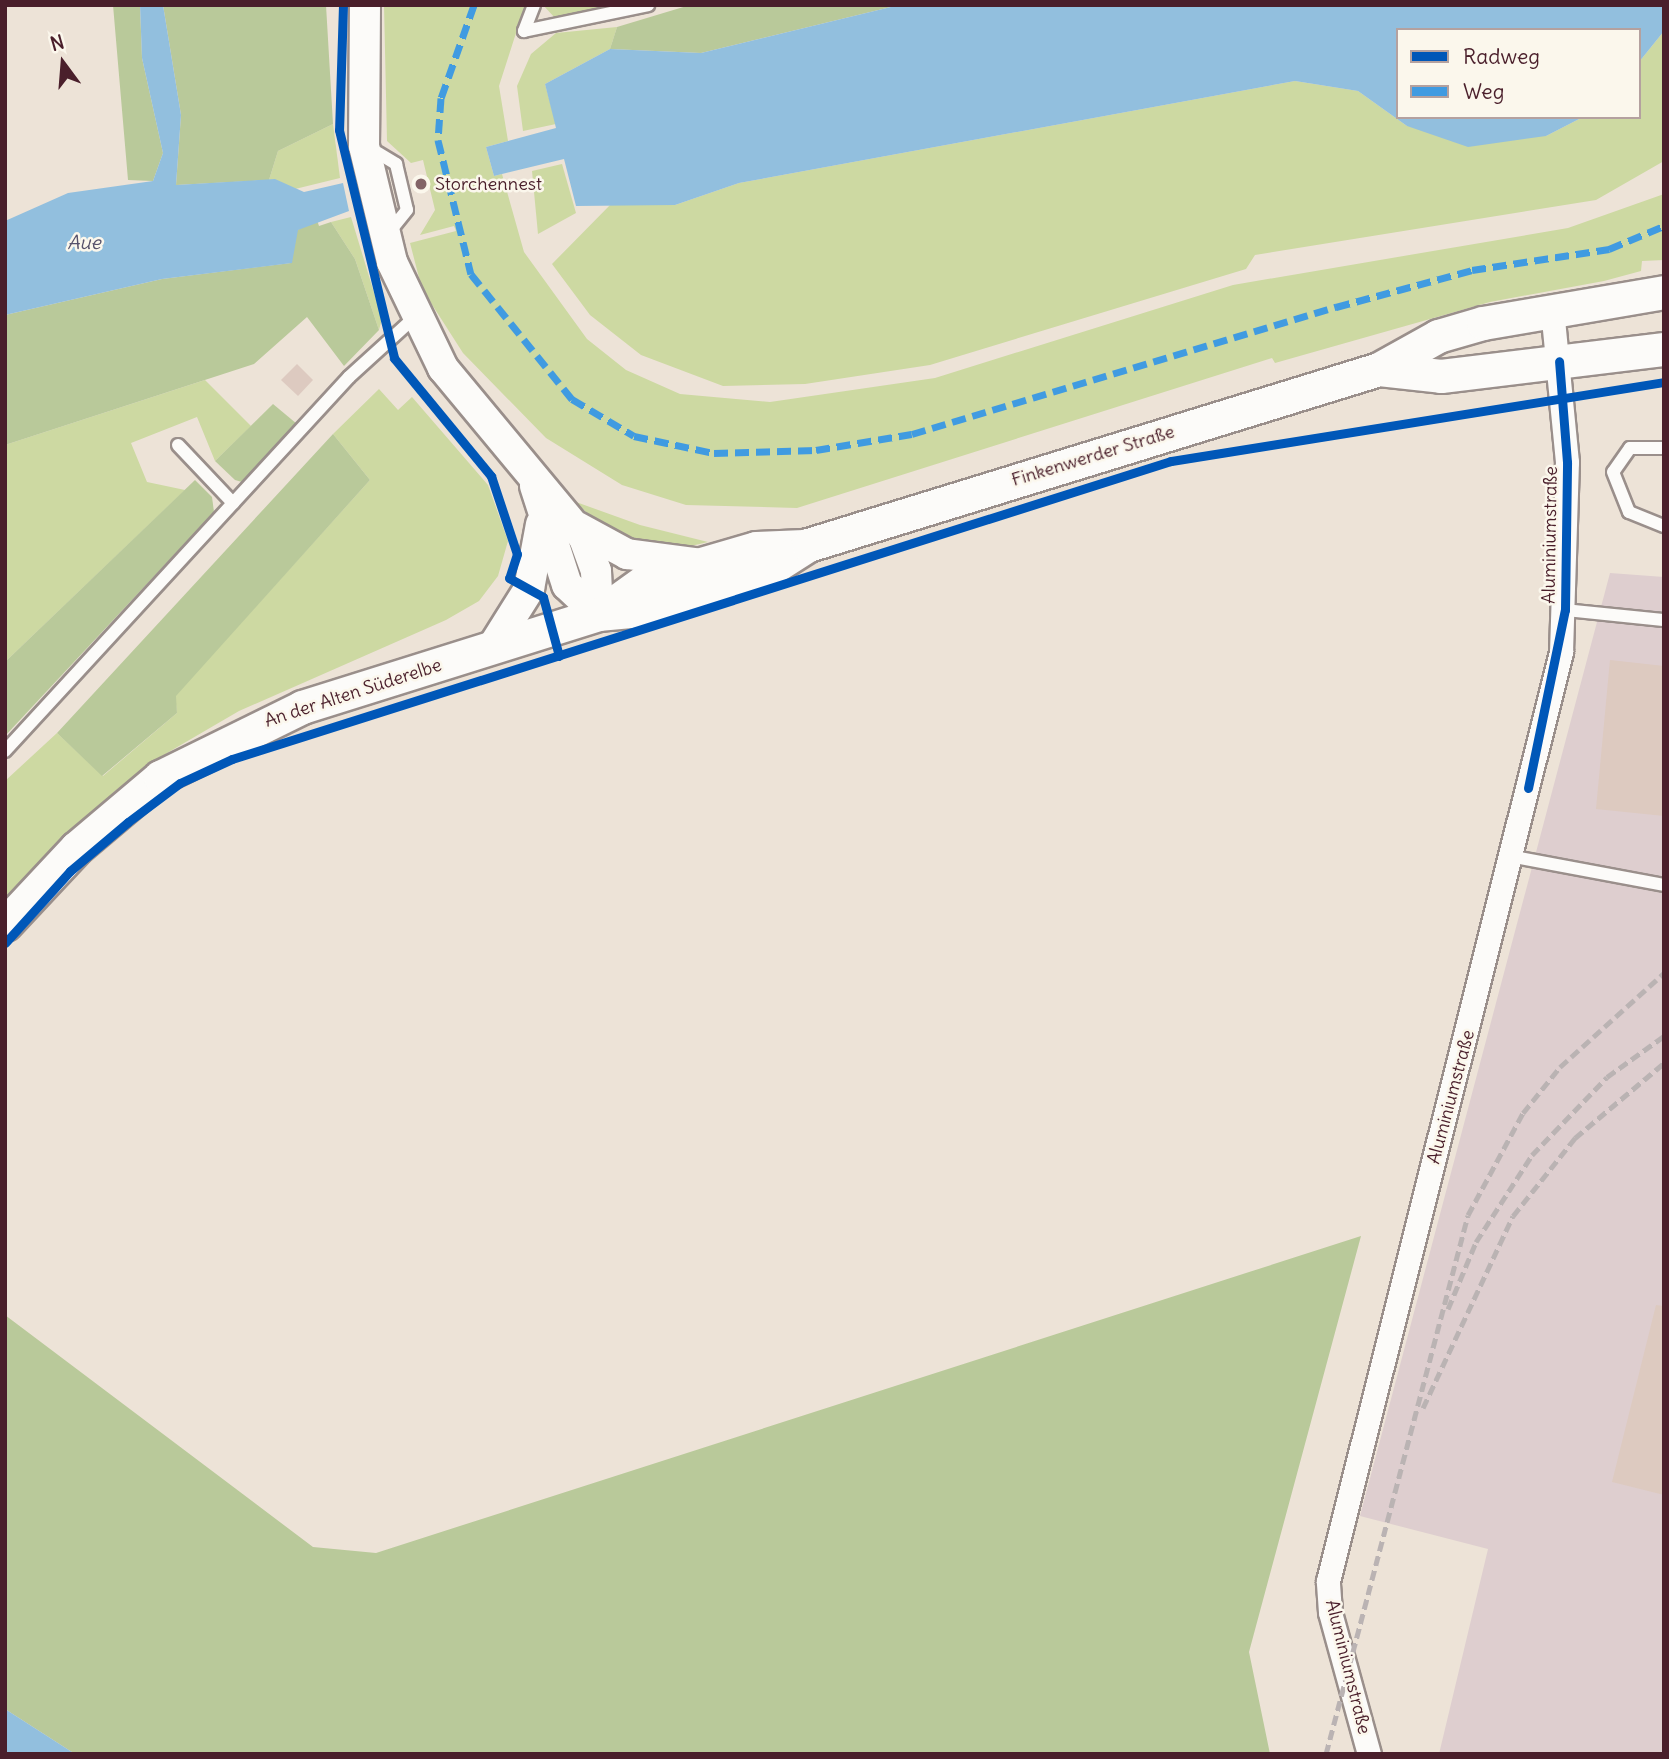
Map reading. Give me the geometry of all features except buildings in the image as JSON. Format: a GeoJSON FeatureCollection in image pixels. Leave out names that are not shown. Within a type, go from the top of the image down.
{"type":"FeatureCollection","features":[{"type":"Feature","properties":{"kind":"main road","name":"Finkenwerder Straße"},"geometry":{"type":"LineString","coordinates":[[598,614],[646,580],[756,548],[808,545],[1379,369],[1438,336],[1552,308],[1664,292]]}},
{"type":"Feature","properties":{"kind":"main road","name":"Finkenwerder Straße"},"geometry":{"type":"LineString","coordinates":[[1379,369],[1441,376],[1664,349]]}},
{"type":"Feature","properties":{"kind":"main road","name":"Finkenwerder Straße"},"geometry":{"type":"LineString","coordinates":[[598,614],[652,609],[710,591],[764,573],[808,545]]}},
{"type":"Feature","properties":{"kind":"main road","name":"An der Alten Süderelbe"},"geometry":{"type":"LineString","coordinates":[[5,924],[106,820],[192,758],[302,707],[598,614]]}},
{"type":"Feature","properties":{"kind":"street"},"geometry":{"type":"LineString","coordinates":[[365,5],[364,146],[383,238],[415,317],[443,368],[538,499],[567,585],[598,614]]}},
{"type":"Feature","properties":{"kind":"street","name":"Aluminiumstraße"},"geometry":{"type":"LineString","coordinates":[[1369,1754],[1330,1612],[1328,1581],[1561,652],[1566,610],[1567,462],[1552,308]]}},
{"type":"Feature","properties":{"kind":"street"},"geometry":{"type":"LineString","coordinates":[[538,499],[577,527],[627,554],[702,563]]}},
{"type":"Feature","properties":{"kind":"street"},"geometry":{"type":"LineString","coordinates":[[492,648],[536,570],[538,499]]}},
{"type":"Feature","properties":{"kind":"street"},"geometry":{"type":"LineString","coordinates":[[577,527],[596,571],[598,614]]}},
{"type":"Feature","properties":{"kind":"lane"},"geometry":{"type":"LineString","coordinates":[[534,5],[523,32],[648,5]]}},
{"type":"Feature","properties":{"kind":"lane"},"geometry":{"type":"LineString","coordinates":[[5,751],[233,503],[415,317]]}},
{"type":"Feature","properties":{"kind":"lane"},"geometry":{"type":"LineString","coordinates":[[178,445],[233,503]]}},
{"type":"Feature","properties":{"kind":"lane"},"geometry":{"type":"LineString","coordinates":[[1664,448],[1630,448],[1613,472],[1629,512],[1664,526]]}},
{"type":"Feature","properties":{"kind":"lane"},"geometry":{"type":"LineString","coordinates":[[1566,610],[1664,620]]}},
{"type":"Feature","properties":{"kind":"lane"},"geometry":{"type":"LineString","coordinates":[[1509,856],[1664,885]]}},
{"type":"Feature","properties":{"kind":"shaded area"},"geometry":{"type":"Polygon","coordinates":[[[1610,573],[1664,577],[1664,1754],[1439,1754],[1488,1549],[1360,1516],[1610,573]]]}},
{"type":"Feature","properties":{"kind":"green space"},"geometry":{"type":"Polygon","coordinates":[[[113,5],[140,5],[142,58],[163,153],[153,181],[128,180],[113,5]]]}},
{"type":"Feature","properties":{"kind":"green space"},"geometry":{"type":"Polygon","coordinates":[[[163,5],[326,5],[333,124],[278,151],[269,180],[176,185],[181,115],[163,5]]]}},
{"type":"Feature","properties":{"kind":"green space"},"geometry":{"type":"Polygon","coordinates":[[[384,5],[525,5],[499,86],[508,141],[486,147],[494,176],[502,174],[524,252],[587,339],[626,370],[680,394],[770,402],[935,378],[1233,285],[1568,228],[1664,194],[1664,260],[1642,261],[1641,271],[1604,281],[1490,302],[1275,363],[1272,358],[797,508],[686,505],[622,485],[546,438],[463,353],[422,289],[410,243],[456,231],[454,226],[420,235],[435,210],[423,160],[411,163],[387,141],[384,5]]]}},
{"type":"Feature","properties":{"kind":"green space"},"geometry":{"type":"Polygon","coordinates":[[[543,5],[620,5],[555,18],[543,5]]]}},
{"type":"Feature","properties":{"kind":"green space"},"geometry":{"type":"Polygon","coordinates":[[[690,5],[899,5],[701,53],[610,49],[617,27],[690,5]]]}},
{"type":"Feature","properties":{"kind":"green space"},"geometry":{"type":"Polygon","coordinates":[[[617,27],[610,49],[545,84],[556,124],[523,131],[517,86],[531,54],[556,33],[617,27]]]}},
{"type":"Feature","properties":{"kind":"green space"},"geometry":{"type":"Polygon","coordinates":[[[1664,31],[1664,161],[1596,200],[1255,255],[1246,269],[930,365],[805,384],[723,386],[641,355],[590,315],[552,264],[614,201],[675,205],[739,183],[1295,81],[1358,91],[1407,126],[1546,136],[1579,119],[1641,119],[1641,60],[1664,31]]]}},
{"type":"Feature","properties":{"kind":"green space"},"geometry":{"type":"Polygon","coordinates":[[[333,124],[340,178],[291,190],[269,180],[278,151],[333,124]]]}},
{"type":"Feature","properties":{"kind":"green space"},"geometry":{"type":"Polygon","coordinates":[[[562,164],[576,213],[538,234],[532,171],[562,164]]]}},
{"type":"Feature","properties":{"kind":"green space"},"geometry":{"type":"Polygon","coordinates":[[[351,217],[382,319],[379,330],[355,259],[331,222],[351,217]]]}},
{"type":"Feature","properties":{"kind":"green space"},"geometry":{"type":"Polygon","coordinates":[[[317,220],[319,226],[331,222],[355,259],[379,330],[344,366],[307,317],[254,364],[5,445],[5,315],[162,279],[291,263],[297,230],[317,220]]]}},
{"type":"Feature","properties":{"kind":"green space"},"geometry":{"type":"Polygon","coordinates":[[[205,380],[251,426],[215,461],[197,417],[131,443],[147,482],[185,490],[5,662],[5,445],[205,380]]]}},
{"type":"Feature","properties":{"kind":"green space"},"geometry":{"type":"Polygon","coordinates":[[[379,389],[398,410],[412,397],[488,485],[508,541],[498,576],[479,601],[446,620],[239,711],[167,753],[115,791],[5,902],[5,781],[57,733],[103,776],[177,713],[175,696],[370,480],[333,434],[379,389]]]}},
{"type":"Feature","properties":{"kind":"green space"},"geometry":{"type":"Polygon","coordinates":[[[273,404],[297,424],[242,482],[235,480],[215,461],[273,404]]]}},
{"type":"Feature","properties":{"kind":"green space"},"geometry":{"type":"Polygon","coordinates":[[[333,434],[370,480],[176,696],[177,713],[102,776],[57,733],[333,434]]]}},
{"type":"Feature","properties":{"kind":"green space"},"geometry":{"type":"Polygon","coordinates":[[[195,480],[212,497],[214,512],[5,736],[5,662],[195,480]]]}},
{"type":"Feature","properties":{"kind":"green space"},"geometry":{"type":"Polygon","coordinates":[[[576,502],[640,525],[708,542],[674,550],[649,547],[600,526],[576,502]]]}},
{"type":"Feature","properties":{"kind":"green space"},"geometry":{"type":"Polygon","coordinates":[[[1361,1236],[1249,1652],[1270,1754],[75,1754],[5,1709],[5,1315],[313,1547],[376,1553],[1361,1236]]]}},
{"type":"Feature","properties":{"kind":"water","name":"Aue"},"geometry":{"type":"Polygon","coordinates":[[[140,5],[163,5],[181,115],[176,185],[275,179],[304,192],[343,183],[349,211],[298,230],[292,263],[162,279],[5,315],[5,221],[68,193],[153,181],[163,153],[142,58],[140,5]]]}},
{"type":"Feature","properties":{"kind":"water"},"geometry":{"type":"Polygon","coordinates":[[[899,5],[1664,5],[1664,31],[1641,60],[1641,28],[1396,28],[1396,118],[1358,91],[1295,81],[739,183],[675,205],[576,206],[564,159],[494,176],[486,147],[556,128],[545,84],[610,49],[701,53],[899,5]]]}},
{"type":"Feature","properties":{"kind":"water"},"geometry":{"type":"Polygon","coordinates":[[[1397,119],[1579,119],[1546,136],[1468,147],[1407,126],[1397,119]]]}},
{"type":"Feature","properties":{"kind":"water"},"geometry":{"type":"Polygon","coordinates":[[[5,1709],[75,1754],[5,1754],[5,1709]]]}},
{"type":"Feature","properties":{"kind":"railway"},"geometry":{"type":"LineString","coordinates":[[1326,1754],[1468,1215],[1523,1113],[1560,1067],[1664,973]]}},
{"type":"Feature","properties":{"kind":"railway"},"geometry":{"type":"LineString","coordinates":[[1448,1309],[1476,1242],[1532,1155],[1607,1077],[1664,1036]]}},
{"type":"Feature","properties":{"kind":"railway"},"geometry":{"type":"LineString","coordinates":[[1423,1408],[1513,1216],[1575,1138],[1664,1063]]}},
{"type":"Feature","properties":{"kind":"marked path"},"geometry":{"type":"LineString","coordinates":[[474,5],[441,98],[438,140],[471,274],[572,399],[634,436],[714,453],[816,450],[912,434],[1336,307],[1472,270],[1609,249],[1664,226]]}},
{"type":"Feature","properties":{"kind":"cycle path"},"geometry":{"type":"LineString","coordinates":[[343,5],[339,130],[394,358],[491,476],[517,554],[509,578],[543,597],[559,656]]}},
{"type":"Feature","properties":{"kind":"cycle path"},"geometry":{"type":"LineString","coordinates":[[1528,788],[1565,610],[1567,462],[1559,361]]}},
{"type":"Feature","properties":{"kind":"cycle path"},"geometry":{"type":"LineString","coordinates":[[5,943],[70,871],[128,822],[180,783],[232,759],[1171,461],[1664,382]]}},
{"type":"Feature","properties":{"kind":"place","name":"Storchennest"},"geometry":{"type":"Point","coordinates":[421,184]}}]}
